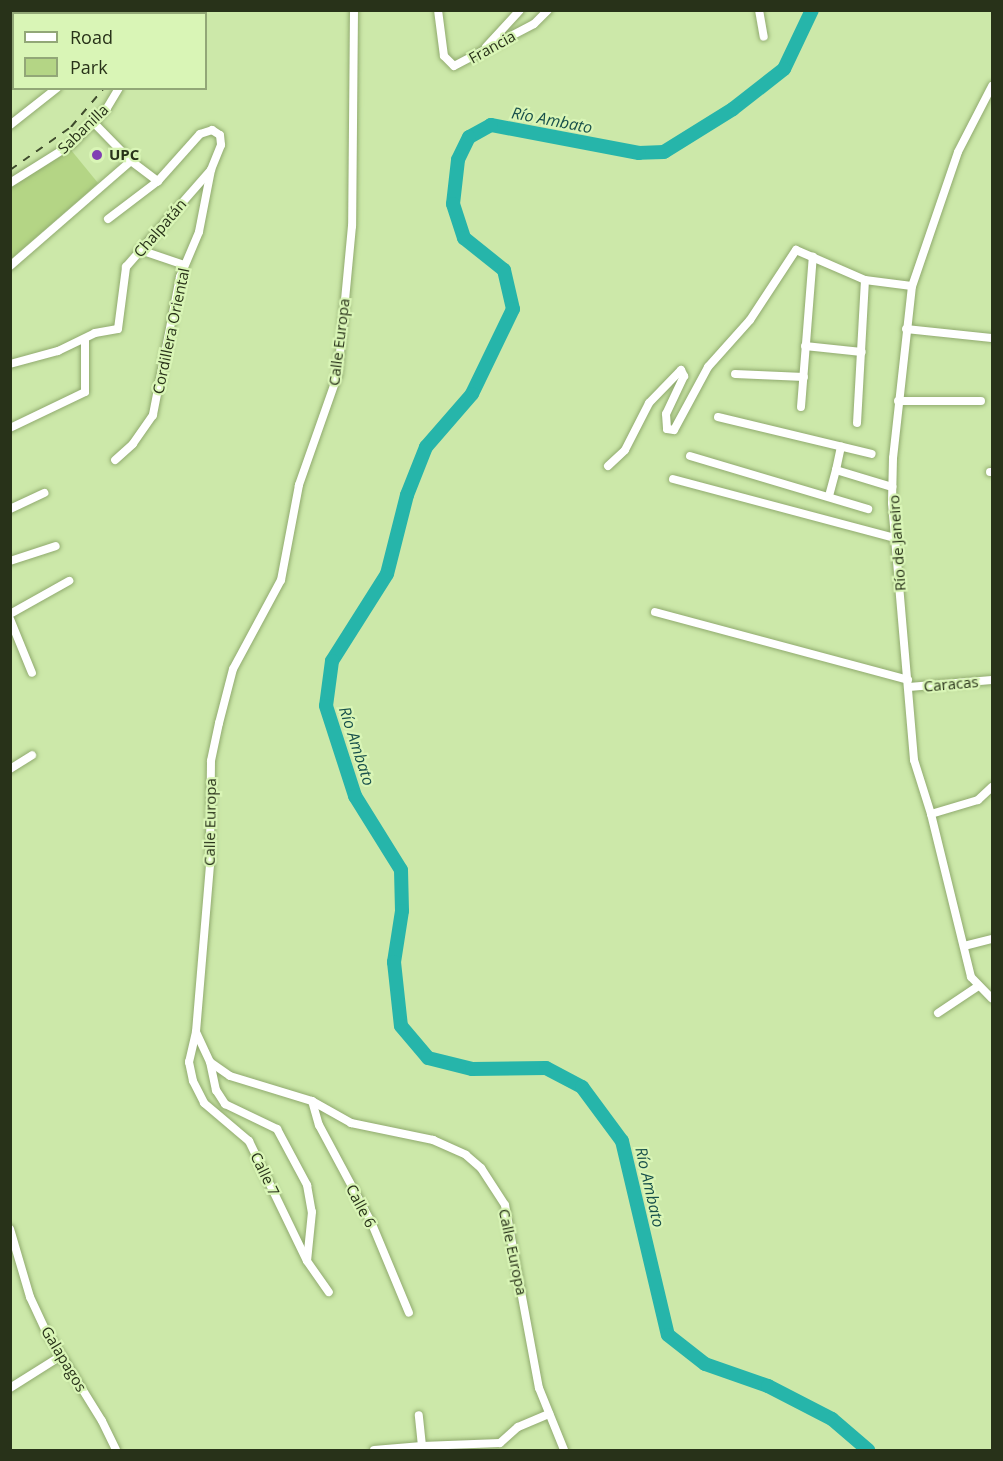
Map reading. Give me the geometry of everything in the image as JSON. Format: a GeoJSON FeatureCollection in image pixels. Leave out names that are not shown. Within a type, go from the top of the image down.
{"type":"FeatureCollection","features":[{"type":"Feature","properties":{"kind":"street","name":"Calle Europa"},"geometry":{"type":"LineString","coordinates":[[354,10],[352,226],[338,374],[299,485],[281,579],[233,669],[211,760],[210,865],[196,1032],[210,1062],[252,1085],[312,1101],[351,1123],[398,1131],[450,1147],[466,1155],[494,1183],[504,1204],[539,1388],[564,1450]]}},
{"type":"Feature","properties":{"kind":"street","name":"Francia"},"geometry":{"type":"LineString","coordinates":[[438,10],[444,56],[448,63],[464,63],[534,24],[548,10]]}},
{"type":"Feature","properties":{"kind":"street"},"geometry":{"type":"LineString","coordinates":[[480,54],[520,10]]}},
{"type":"Feature","properties":{"kind":"street"},"geometry":{"type":"LineString","coordinates":[[759,10],[764,37]]}},
{"type":"Feature","properties":{"kind":"street","name":"Río de Janeiro"},"geometry":{"type":"LineString","coordinates":[[977,987],[964,946],[931,814],[914,760],[892,487],[898,400],[912,286],[958,152],[993,86]]}},
{"type":"Feature","properties":{"kind":"street"},"geometry":{"type":"LineString","coordinates":[[10,125],[54,90]]}},
{"type":"Feature","properties":{"kind":"street","name":"Sabanilla"},"geometry":{"type":"LineString","coordinates":[[10,183],[65,150],[93,122],[117,90]]}},
{"type":"Feature","properties":{"kind":"street"},"geometry":{"type":"LineString","coordinates":[[93,122],[131,161],[158,181],[108,219]]}},
{"type":"Feature","properties":{"kind":"street","name":"Cordillera Oriental"},"geometry":{"type":"LineString","coordinates":[[115,460],[133,444],[153,415],[184,265],[199,232],[211,170],[221,145],[220,135],[212,130],[200,134],[158,181]]}},
{"type":"Feature","properties":{"kind":"street"},"geometry":{"type":"LineString","coordinates":[[10,266],[131,161]]}},
{"type":"Feature","properties":{"kind":"street","name":"Chalpatán"},"geometry":{"type":"LineString","coordinates":[[85,339],[119,327],[126,267],[211,170]]}},
{"type":"Feature","properties":{"kind":"street"},"geometry":{"type":"LineString","coordinates":[[140,250],[184,265]]}},
{"type":"Feature","properties":{"kind":"street"},"geometry":{"type":"LineString","coordinates":[[608,466],[626,450],[650,404],[681,370],[684,376],[666,414],[667,429],[674,430],[685,404],[708,367],[750,320],[791,255],[803,250],[865,280],[912,286]]}},
{"type":"Feature","properties":{"kind":"street"},"geometry":{"type":"LineString","coordinates":[[801,407],[813,256]]}},
{"type":"Feature","properties":{"kind":"street"},"geometry":{"type":"LineString","coordinates":[[857,423],[865,280]]}},
{"type":"Feature","properties":{"kind":"street"},"geometry":{"type":"LineString","coordinates":[[906,329],[993,338]]}},
{"type":"Feature","properties":{"kind":"street"},"geometry":{"type":"LineString","coordinates":[[10,364],[44,356],[85,339],[85,392],[10,428]]}},
{"type":"Feature","properties":{"kind":"street"},"geometry":{"type":"LineString","coordinates":[[806,346],[862,352]]}},
{"type":"Feature","properties":{"kind":"street"},"geometry":{"type":"LineString","coordinates":[[735,374],[804,377]]}},
{"type":"Feature","properties":{"kind":"street"},"geometry":{"type":"LineString","coordinates":[[898,400],[981,400]]}},
{"type":"Feature","properties":{"kind":"street"},"geometry":{"type":"LineString","coordinates":[[718,417],[872,454]]}},
{"type":"Feature","properties":{"kind":"street"},"geometry":{"type":"LineString","coordinates":[[829,496],[840,447]]}},
{"type":"Feature","properties":{"kind":"street"},"geometry":{"type":"LineString","coordinates":[[690,456],[868,509]]}},
{"type":"Feature","properties":{"kind":"street"},"geometry":{"type":"LineString","coordinates":[[836,470],[892,487]]}},
{"type":"Feature","properties":{"kind":"street"},"geometry":{"type":"LineString","coordinates":[[673,479],[895,538]]}},
{"type":"Feature","properties":{"kind":"street"},"geometry":{"type":"LineString","coordinates":[[10,509],[45,494]]}},
{"type":"Feature","properties":{"kind":"street"},"geometry":{"type":"LineString","coordinates":[[10,561],[56,546]]}},
{"type":"Feature","properties":{"kind":"street"},"geometry":{"type":"LineString","coordinates":[[10,615],[69,581]]}},
{"type":"Feature","properties":{"kind":"street","name":"Caracas"},"geometry":{"type":"LineString","coordinates":[[655,612],[908,684],[993,680]]}},
{"type":"Feature","properties":{"kind":"street"},"geometry":{"type":"LineString","coordinates":[[10,619],[32,674]]}},
{"type":"Feature","properties":{"kind":"street"},"geometry":{"type":"LineString","coordinates":[[10,769],[32,755]]}},
{"type":"Feature","properties":{"kind":"street"},"geometry":{"type":"LineString","coordinates":[[931,814],[978,800],[993,787]]}},
{"type":"Feature","properties":{"kind":"street"},"geometry":{"type":"LineString","coordinates":[[964,946],[993,939]]}},
{"type":"Feature","properties":{"kind":"street"},"geometry":{"type":"LineString","coordinates":[[938,1013],[977,987],[993,999]]}},
{"type":"Feature","properties":{"kind":"street","name":"Calle 7"},"geometry":{"type":"LineString","coordinates":[[196,1032],[189,1062],[193,1081],[204,1103],[249,1141],[307,1262],[329,1292]]}},
{"type":"Feature","properties":{"kind":"street"},"geometry":{"type":"LineString","coordinates":[[210,1062],[216,1090],[225,1104],[277,1129],[307,1185],[312,1212],[307,1262]]}},
{"type":"Feature","properties":{"kind":"street","name":"Calle 6"},"geometry":{"type":"LineString","coordinates":[[312,1101],[319,1125],[372,1224],[409,1313]]}},
{"type":"Feature","properties":{"kind":"street","name":"Galapagos"},"geometry":{"type":"LineString","coordinates":[[10,1229],[14,1252],[30,1297],[59,1357],[102,1421],[116,1450]]}},
{"type":"Feature","properties":{"kind":"street"},"geometry":{"type":"LineString","coordinates":[[10,1388],[59,1357]]}},
{"type":"Feature","properties":{"kind":"street"},"geometry":{"type":"LineString","coordinates":[[374,1450],[500,1443],[518,1426],[549,1414]]}},
{"type":"Feature","properties":{"kind":"street"},"geometry":{"type":"LineString","coordinates":[[419,1415],[422,1446]]}},
{"type":"Feature","properties":{"kind":"green space"},"geometry":{"type":"Polygon","coordinates":[[[71,150],[98,183],[11,259],[11,187],[71,150]]]}},
{"type":"Feature","properties":{"kind":"waterway","name":"Río Ambato"},"geometry":{"type":"LineString","coordinates":[[812,10],[784,69],[733,109],[664,152],[639,153],[491,125],[469,137],[458,160],[453,204],[464,238],[504,270],[513,309],[472,394],[426,447],[407,495],[387,574],[332,661],[326,706],[355,796],[401,870],[402,911],[394,962],[401,1026],[428,1058],[472,1069],[546,1068],[582,1087],[622,1141],[668,1335],[705,1364],[768,1386],[832,1419],[868,1450]]}},
{"type":"Feature","properties":{"kind":"railway"},"geometry":{"type":"LineString","coordinates":[[10,170],[71,127],[102,90]]}},
{"type":"Feature","properties":{"kind":"place","name":"UPC"},"geometry":{"type":"Point","coordinates":[97,155]}}]}
